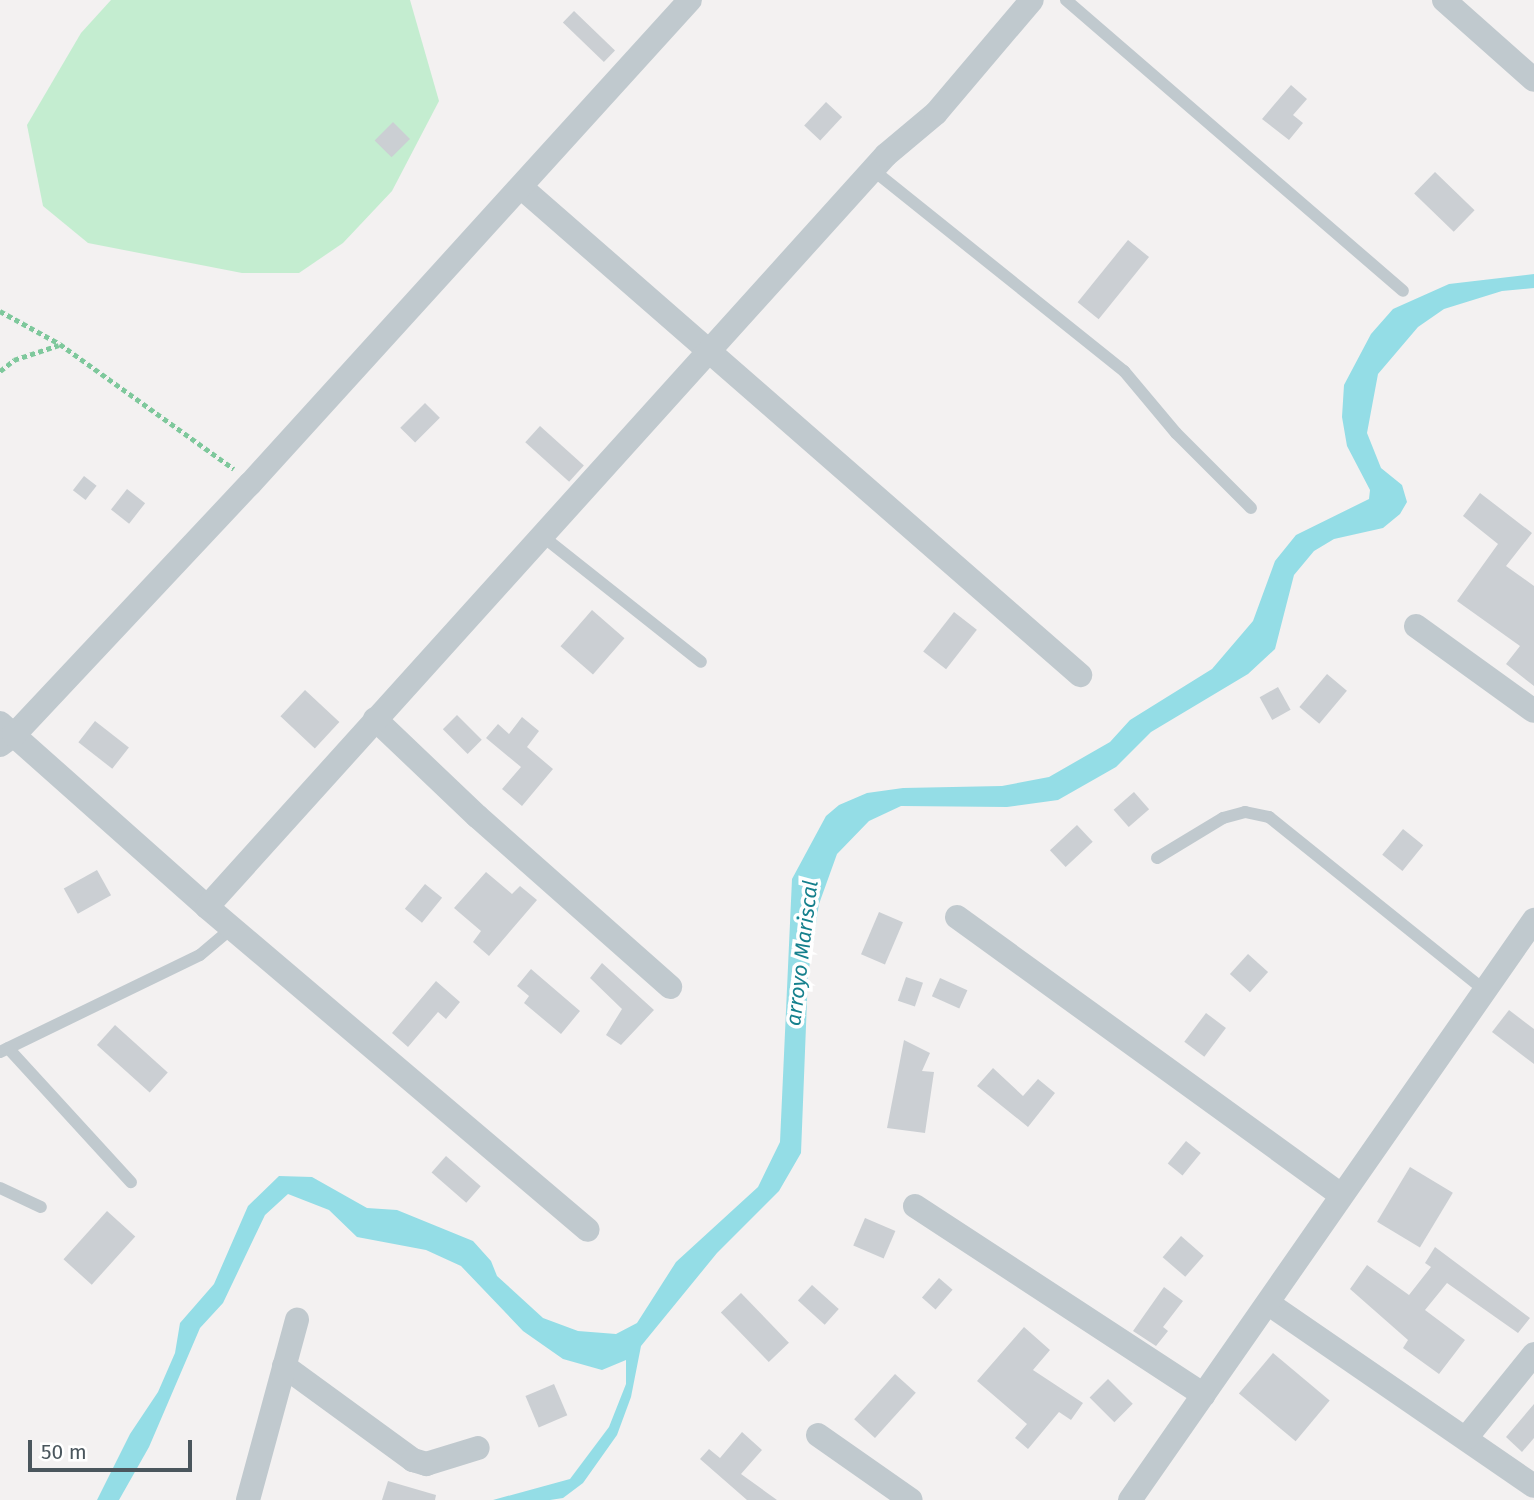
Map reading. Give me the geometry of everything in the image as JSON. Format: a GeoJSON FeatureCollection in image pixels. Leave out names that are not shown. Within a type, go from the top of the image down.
{"type":"FeatureCollection","features":[{"type":"Feature","properties":{"kind":"street"},"geometry":{"type":"LineString","coordinates":[[206,907],[873,170],[936,113],[1032,0]]}},
{"type":"Feature","properties":{"kind":"street"},"geometry":{"type":"LineString","coordinates":[[1444,0],[1534,80]]}},
{"type":"Feature","properties":{"kind":"street"},"geometry":{"type":"LineString","coordinates":[[588,1230],[5,734],[250,484],[522,188],[678,6]]}},
{"type":"Feature","properties":{"kind":"street"},"geometry":{"type":"LineString","coordinates":[[522,188],[1080,675]]}},
{"type":"Feature","properties":{"kind":"street"},"geometry":{"type":"LineString","coordinates":[[1416,626],[1534,711]]}},
{"type":"Feature","properties":{"kind":"street"},"geometry":{"type":"LineString","coordinates":[[375,719],[477,816],[670,987]]}},
{"type":"Feature","properties":{"kind":"street"},"geometry":{"type":"LineString","coordinates":[[957,917],[1340,1195]]}},
{"type":"Feature","properties":{"kind":"street"},"geometry":{"type":"LineString","coordinates":[[1130,1500],[1534,920]]}},
{"type":"Feature","properties":{"kind":"street"},"geometry":{"type":"LineString","coordinates":[[915,1206],[1204,1395]]}},
{"type":"Feature","properties":{"kind":"street"},"geometry":{"type":"LineString","coordinates":[[1269,1304],[1534,1486]]}},
{"type":"Feature","properties":{"kind":"street"},"geometry":{"type":"LineString","coordinates":[[248,1500],[297,1320]]}},
{"type":"Feature","properties":{"kind":"street"},"geometry":{"type":"LineString","coordinates":[[1466,1438],[1534,1354]]}},
{"type":"Feature","properties":{"kind":"street"},"geometry":{"type":"LineString","coordinates":[[284,1366],[413,1460],[426,1464],[478,1448]]}},
{"type":"Feature","properties":{"kind":"street"},"geometry":{"type":"LineString","coordinates":[[818,1435],[911,1500]]}},
{"type":"Feature","properties":{"kind":"lane"},"geometry":{"type":"LineString","coordinates":[[1066,0],[1402,291]]}},
{"type":"Feature","properties":{"kind":"lane"},"geometry":{"type":"LineString","coordinates":[[873,170],[1124,371],[1176,433],[1251,508]]}},
{"type":"Feature","properties":{"kind":"lane"},"geometry":{"type":"LineString","coordinates":[[541,536],[701,662]]}},
{"type":"Feature","properties":{"kind":"lane"},"geometry":{"type":"LineString","coordinates":[[1157,858],[1223,818],[1245,812],[1269,817],[1484,990]]}},
{"type":"Feature","properties":{"kind":"lane"},"geometry":{"type":"LineString","coordinates":[[131,1182],[4,1050],[200,956],[232,928]]}},
{"type":"Feature","properties":{"kind":"lane"},"geometry":{"type":"LineString","coordinates":[[0,1188],[41,1207]]}},
{"type":"Feature","properties":{"kind":"path"},"geometry":{"type":"LineString","coordinates":[[0,311],[60,344],[213,451],[250,484]]}},
{"type":"Feature","properties":{"kind":"path"},"geometry":{"type":"LineString","coordinates":[[0,370],[14,360],[60,344]]}},
{"type":"Feature","properties":{"kind":"green space"},"geometry":{"type":"Polygon","coordinates":[[[111,0],[410,0],[439,101],[392,191],[343,243],[299,273],[242,273],[88,243],[43,206],[27,125],[81,33],[111,0]]]}},
{"type":"Feature","properties":{"kind":"water","name":"arroyo Mariscal"},"geometry":{"type":"Polygon","coordinates":[[[1534,274],[1534,288],[1502,291],[1444,309],[1418,327],[1378,374],[1367,433],[1381,468],[1402,485],[1407,502],[1400,514],[1383,528],[1334,539],[1314,551],[1294,575],[1275,649],[1248,674],[1151,732],[1116,767],[1058,800],[1007,807],[901,806],[869,821],[837,854],[819,904],[808,975],[801,1153],[779,1191],[717,1253],[641,1346],[631,1397],[617,1435],[583,1483],[563,1498],[493,1500],[570,1479],[609,1427],[626,1384],[626,1360],[602,1370],[563,1359],[523,1331],[461,1266],[426,1250],[357,1237],[329,1210],[288,1194],[265,1215],[223,1303],[200,1328],[149,1447],[119,1500],[97,1500],[130,1434],[158,1392],[175,1353],[180,1323],[214,1284],[248,1206],[279,1176],[312,1177],[367,1208],[397,1210],[473,1241],[491,1261],[497,1276],[543,1318],[578,1331],[616,1334],[637,1323],[676,1262],[758,1187],[780,1142],[792,879],[826,816],[839,805],[867,793],[903,788],[1002,786],[1049,777],[1110,742],[1130,720],[1212,669],[1253,621],[1275,561],[1296,535],[1369,499],[1370,490],[1347,446],[1342,417],[1344,385],[1371,334],[1393,309],[1449,284],[1534,274]]]}},
{"type":"Feature","properties":{"kind":"building"},"geometry":{"type":"Polygon","coordinates":[[[574,11],[615,51],[604,62],[563,23],[574,11]]]}},
{"type":"Feature","properties":{"kind":"building"},"geometry":{"type":"Polygon","coordinates":[[[1291,85],[1307,99],[1293,115],[1303,123],[1289,140],[1262,119],[1291,85]]]}},
{"type":"Feature","properties":{"kind":"building"},"geometry":{"type":"Polygon","coordinates":[[[826,102],[842,117],[820,140],[804,125],[826,102]]]}},
{"type":"Feature","properties":{"kind":"building"},"geometry":{"type":"Polygon","coordinates":[[[393,122],[410,139],[392,157],[375,140],[393,122]]]}},
{"type":"Feature","properties":{"kind":"building"},"geometry":{"type":"Polygon","coordinates":[[[1435,172],[1475,210],[1454,232],[1414,194],[1435,172]]]}},
{"type":"Feature","properties":{"kind":"building"},"geometry":{"type":"Polygon","coordinates":[[[1128,240],[1149,257],[1099,319],[1078,302],[1128,240]]]}},
{"type":"Feature","properties":{"kind":"building"},"geometry":{"type":"Polygon","coordinates":[[[425,403],[440,418],[415,443],[400,428],[425,403]]]}},
{"type":"Feature","properties":{"kind":"building"},"geometry":{"type":"Polygon","coordinates":[[[540,426],[584,465],[569,482],[525,442],[540,426]]]}},
{"type":"Feature","properties":{"kind":"building"},"geometry":{"type":"Polygon","coordinates":[[[84,476],[97,486],[86,500],[73,490],[84,476]]]}},
{"type":"Feature","properties":{"kind":"building"},"geometry":{"type":"Polygon","coordinates":[[[127,489],[145,503],[129,524],[111,509],[127,489]]]}},
{"type":"Feature","properties":{"kind":"building"},"geometry":{"type":"Polygon","coordinates":[[[1480,493],[1532,533],[1506,566],[1534,586],[1534,686],[1506,664],[1520,646],[1457,601],[1498,544],[1463,516],[1480,493]]]}},
{"type":"Feature","properties":{"kind":"building"},"geometry":{"type":"Polygon","coordinates":[[[592,610],[624,638],[593,674],[561,646],[592,610]]]}},
{"type":"Feature","properties":{"kind":"building"},"geometry":{"type":"Polygon","coordinates":[[[954,612],[977,630],[946,669],[923,651],[954,612]]]}},
{"type":"Feature","properties":{"kind":"building"},"geometry":{"type":"Polygon","coordinates":[[[1327,674],[1347,691],[1319,724],[1299,707],[1327,674]]]}},
{"type":"Feature","properties":{"kind":"building"},"geometry":{"type":"Polygon","coordinates":[[[1278,687],[1291,710],[1272,720],[1260,697],[1278,687]]]}},
{"type":"Feature","properties":{"kind":"building"},"geometry":{"type":"Polygon","coordinates":[[[305,690],[339,722],[315,748],[280,716],[305,690]]]}},
{"type":"Feature","properties":{"kind":"building"},"geometry":{"type":"Polygon","coordinates":[[[457,715],[482,740],[468,754],[443,729],[457,715]]]}},
{"type":"Feature","properties":{"kind":"building"},"geometry":{"type":"Polygon","coordinates":[[[522,717],[539,731],[527,747],[553,769],[522,806],[502,789],[521,767],[486,738],[498,724],[509,734],[522,717]]]}},
{"type":"Feature","properties":{"kind":"building"},"geometry":{"type":"Polygon","coordinates":[[[95,721],[129,747],[112,769],[78,742],[95,721]]]}},
{"type":"Feature","properties":{"kind":"building"},"geometry":{"type":"Polygon","coordinates":[[[1134,792],[1149,809],[1129,827],[1114,810],[1134,792]]]}},
{"type":"Feature","properties":{"kind":"building"},"geometry":{"type":"Polygon","coordinates":[[[1077,825],[1093,842],[1066,867],[1050,850],[1077,825]]]}},
{"type":"Feature","properties":{"kind":"building"},"geometry":{"type":"Polygon","coordinates":[[[1403,829],[1423,845],[1402,871],[1382,855],[1403,829]]]}},
{"type":"Feature","properties":{"kind":"building"},"geometry":{"type":"Polygon","coordinates":[[[97,870],[111,895],[78,914],[64,888],[97,870]]]}},
{"type":"Feature","properties":{"kind":"building"},"geometry":{"type":"Polygon","coordinates":[[[486,872],[512,894],[520,886],[537,900],[489,956],[473,942],[481,931],[454,908],[486,872]]]}},
{"type":"Feature","properties":{"kind":"building"},"geometry":{"type":"Polygon","coordinates":[[[425,884],[442,898],[422,923],[405,909],[425,884]]]}},
{"type":"Feature","properties":{"kind":"building"},"geometry":{"type":"Polygon","coordinates":[[[879,912],[903,922],[885,965],[861,954],[879,912]]]}},
{"type":"Feature","properties":{"kind":"building"},"geometry":{"type":"Polygon","coordinates":[[[1248,954],[1268,972],[1250,992],[1230,974],[1248,954]]]}},
{"type":"Feature","properties":{"kind":"building"},"geometry":{"type":"Polygon","coordinates":[[[602,963],[654,1010],[621,1045],[606,1035],[622,1009],[590,978],[602,963]]]}},
{"type":"Feature","properties":{"kind":"building"},"geometry":{"type":"Polygon","coordinates":[[[531,969],[580,1011],[561,1034],[524,1003],[529,996],[517,986],[531,969]]]}},
{"type":"Feature","properties":{"kind":"building"},"geometry":{"type":"Polygon","coordinates":[[[906,977],[923,983],[915,1006],[898,1001],[906,977]]]}},
{"type":"Feature","properties":{"kind":"building"},"geometry":{"type":"Polygon","coordinates":[[[940,978],[967,990],[959,1008],[932,996],[940,978]]]}},
{"type":"Feature","properties":{"kind":"building"},"geometry":{"type":"Polygon","coordinates":[[[436,981],[460,1002],[446,1019],[438,1012],[408,1047],[392,1033],[436,981]]]}},
{"type":"Feature","properties":{"kind":"building"},"geometry":{"type":"Polygon","coordinates":[[[1509,1010],[1534,1029],[1534,1064],[1492,1032],[1509,1010]]]}},
{"type":"Feature","properties":{"kind":"building"},"geometry":{"type":"Polygon","coordinates":[[[1206,1013],[1226,1028],[1204,1057],[1184,1042],[1206,1013]]]}},
{"type":"Feature","properties":{"kind":"building"},"geometry":{"type":"Polygon","coordinates":[[[115,1025],[168,1073],[150,1093],[97,1045],[115,1025]]]}},
{"type":"Feature","properties":{"kind":"building"},"geometry":{"type":"Polygon","coordinates":[[[904,1040],[930,1053],[922,1071],[934,1072],[925,1133],[887,1128],[904,1040]]]}},
{"type":"Feature","properties":{"kind":"building"},"geometry":{"type":"Polygon","coordinates":[[[993,1068],[1023,1096],[1038,1079],[1055,1093],[1028,1127],[977,1086],[993,1068]]]}},
{"type":"Feature","properties":{"kind":"building"},"geometry":{"type":"Polygon","coordinates":[[[1186,1141],[1201,1153],[1183,1175],[1168,1164],[1186,1141]]]}},
{"type":"Feature","properties":{"kind":"building"},"geometry":{"type":"Polygon","coordinates":[[[446,1156],[481,1186],[466,1203],[432,1173],[446,1156]]]}},
{"type":"Feature","properties":{"kind":"building"},"geometry":{"type":"Polygon","coordinates":[[[1410,1167],[1453,1193],[1420,1248],[1377,1222],[1410,1167]]]}},
{"type":"Feature","properties":{"kind":"building"},"geometry":{"type":"Polygon","coordinates":[[[107,1211],[135,1236],[92,1285],[64,1259],[107,1211]]]}},
{"type":"Feature","properties":{"kind":"building"},"geometry":{"type":"Polygon","coordinates":[[[865,1218],[895,1231],[884,1259],[853,1246],[865,1218]]]}},
{"type":"Feature","properties":{"kind":"building"},"geometry":{"type":"Polygon","coordinates":[[[1181,1236],[1204,1256],[1185,1277],[1163,1257],[1181,1236]]]}},
{"type":"Feature","properties":{"kind":"building"},"geometry":{"type":"Polygon","coordinates":[[[1435,1247],[1530,1318],[1518,1333],[1447,1283],[1425,1310],[1465,1340],[1439,1374],[1403,1348],[1408,1340],[1350,1289],[1367,1265],[1409,1295],[1431,1267],[1425,1263],[1435,1247]]]}},
{"type":"Feature","properties":{"kind":"building"},"geometry":{"type":"Polygon","coordinates":[[[939,1278],[953,1290],[936,1309],[922,1298],[939,1278]]]}},
{"type":"Feature","properties":{"kind":"building"},"geometry":{"type":"Polygon","coordinates":[[[812,1285],[839,1309],[825,1325],[798,1301],[812,1285]]]}},
{"type":"Feature","properties":{"kind":"building"},"geometry":{"type":"Polygon","coordinates":[[[1164,1287],[1183,1301],[1163,1327],[1168,1331],[1156,1346],[1133,1331],[1164,1287]]]}},
{"type":"Feature","properties":{"kind":"building"},"geometry":{"type":"Polygon","coordinates":[[[741,1293],[789,1343],[769,1362],[721,1312],[741,1293]]]}},
{"type":"Feature","properties":{"kind":"building"},"geometry":{"type":"Polygon","coordinates":[[[1024,1327],[1050,1350],[1033,1370],[1083,1403],[1071,1420],[1059,1412],[1028,1449],[1015,1438],[1027,1424],[977,1381],[1024,1327]]]}},
{"type":"Feature","properties":{"kind":"building"},"geometry":{"type":"Polygon","coordinates":[[[1273,1353],[1330,1401],[1296,1441],[1239,1394],[1273,1353]]]}},
{"type":"Feature","properties":{"kind":"building"},"geometry":{"type":"Polygon","coordinates":[[[895,1374],[916,1393],[875,1438],[854,1419],[895,1374]]]}},
{"type":"Feature","properties":{"kind":"building"},"geometry":{"type":"Polygon","coordinates":[[[1108,1379],[1133,1404],[1114,1422],[1090,1397],[1108,1379]]]}},
{"type":"Feature","properties":{"kind":"building"},"geometry":{"type":"Polygon","coordinates":[[[554,1384],[567,1415],[539,1427],[525,1396],[554,1384]]]}},
{"type":"Feature","properties":{"kind":"building"},"geometry":{"type":"Polygon","coordinates":[[[1534,1404],[1534,1438],[1522,1452],[1506,1437],[1534,1404]]]}},
{"type":"Feature","properties":{"kind":"building"},"geometry":{"type":"Polygon","coordinates":[[[742,1432],[762,1450],[741,1474],[777,1500],[747,1500],[700,1459],[709,1449],[720,1458],[742,1432]]]}},
{"type":"Feature","properties":{"kind":"building"},"geometry":{"type":"Polygon","coordinates":[[[388,1481],[436,1495],[435,1500],[382,1500],[388,1481]]]}}]}
